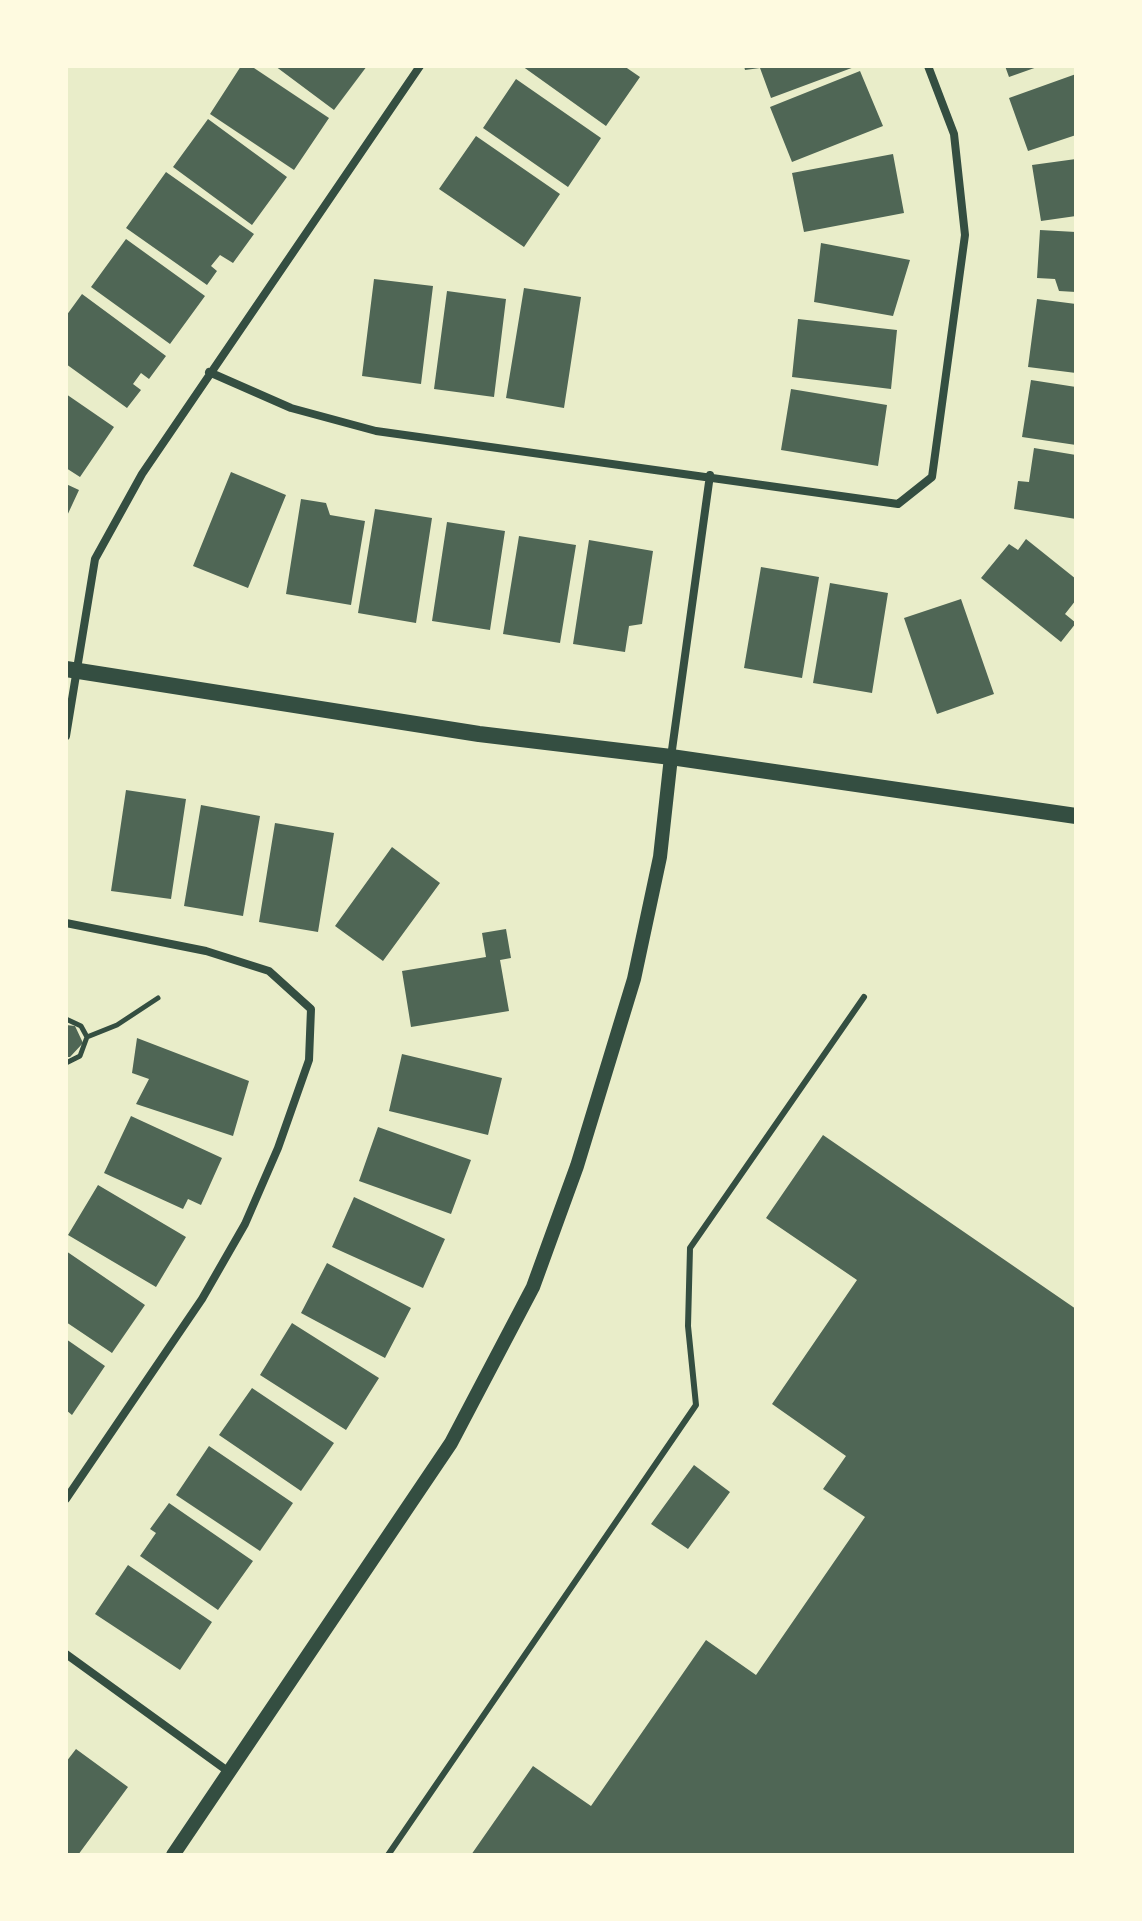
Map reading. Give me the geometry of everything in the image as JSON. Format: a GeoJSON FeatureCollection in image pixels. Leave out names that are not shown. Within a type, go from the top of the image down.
{"type":"FeatureCollection","features":[{"type":"Feature","properties":{"kind":"main road"},"geometry":{"type":"LineString","coordinates":[[70,669],[479,734],[671,757],[1076,816]]}},
{"type":"Feature","properties":{"kind":"street"},"geometry":{"type":"LineString","coordinates":[[66,736],[70,669],[95,559],[142,474],[209,372],[420,66]]}},
{"type":"Feature","properties":{"kind":"street"},"geometry":{"type":"LineString","coordinates":[[209,372],[291,408],[376,431],[710,475],[898,504],[932,477],[965,235],[954,134],[928,66]]}},
{"type":"Feature","properties":{"kind":"street"},"geometry":{"type":"LineString","coordinates":[[173,1855],[451,1443],[533,1287],[577,1166],[634,979],[660,857],[710,475]]}},
{"type":"Feature","properties":{"kind":"street"},"geometry":{"type":"LineString","coordinates":[[66,923],[206,951],[269,971],[311,1009],[309,1060],[278,1148],[245,1224],[202,1299],[66,1499]]}},
{"type":"Feature","properties":{"kind":"street"},"geometry":{"type":"LineString","coordinates":[[66,1654],[229,1772]]}},
{"type":"Feature","properties":{"kind":"lane"},"geometry":{"type":"LineString","coordinates":[[388,1855],[696,1405],[688,1326],[690,1248],[864,997]]}},
{"type":"Feature","properties":{"kind":"path"},"geometry":{"type":"LineString","coordinates":[[66,1063],[80,1056],[87,1037],[117,1025],[158,998]]}},
{"type":"Feature","properties":{"kind":"path"},"geometry":{"type":"LineString","coordinates":[[66,1019],[81,1026],[87,1037]]}},
{"type":"Feature","properties":{"kind":"building"},"geometry":{"type":"Polygon","coordinates":[[[241,66],[251,66],[329,118],[294,170],[210,114],[241,66]]]}},
{"type":"Feature","properties":{"kind":"building"},"geometry":{"type":"Polygon","coordinates":[[[275,66],[367,66],[334,110],[275,66]]]}},
{"type":"Feature","properties":{"kind":"building"},"geometry":{"type":"Polygon","coordinates":[[[522,66],[624,66],[640,77],[606,126],[522,66]]]}},
{"type":"Feature","properties":{"kind":"building"},"geometry":{"type":"Polygon","coordinates":[[[744,66],[857,66],[771,98],[760,68],[745,70],[744,66]]]}},
{"type":"Feature","properties":{"kind":"building"},"geometry":{"type":"Polygon","coordinates":[[[1005,66],[1040,66],[1009,77],[1005,66]]]}},
{"type":"Feature","properties":{"kind":"building"},"geometry":{"type":"Polygon","coordinates":[[[860,71],[883,126],[792,162],[770,107],[860,71]]]}},
{"type":"Feature","properties":{"kind":"building"},"geometry":{"type":"Polygon","coordinates":[[[1076,74],[1076,135],[1028,151],[1009,98],[1076,74]]]}},
{"type":"Feature","properties":{"kind":"building"},"geometry":{"type":"Polygon","coordinates":[[[516,79],[601,138],[568,187],[483,128],[516,79]]]}},
{"type":"Feature","properties":{"kind":"building"},"geometry":{"type":"Polygon","coordinates":[[[208,119],[287,177],[252,225],[173,167],[208,119]]]}},
{"type":"Feature","properties":{"kind":"building"},"geometry":{"type":"Polygon","coordinates":[[[476,136],[560,194],[524,247],[439,189],[476,136]]]}},
{"type":"Feature","properties":{"kind":"building"},"geometry":{"type":"Polygon","coordinates":[[[893,154],[904,213],[804,232],[792,173],[893,154]]]}},
{"type":"Feature","properties":{"kind":"building"},"geometry":{"type":"Polygon","coordinates":[[[1076,159],[1076,216],[1041,221],[1032,165],[1076,159]]]}},
{"type":"Feature","properties":{"kind":"building"},"geometry":{"type":"Polygon","coordinates":[[[166,172],[254,234],[233,263],[220,255],[211,266],[217,271],[207,285],[126,228],[166,172]]]}},
{"type":"Feature","properties":{"kind":"building"},"geometry":{"type":"Polygon","coordinates":[[[1040,230],[1076,232],[1076,292],[1059,291],[1055,279],[1037,278],[1040,230]]]}},
{"type":"Feature","properties":{"kind":"building"},"geometry":{"type":"Polygon","coordinates":[[[126,239],[205,296],[170,344],[91,287],[126,239]]]}},
{"type":"Feature","properties":{"kind":"building"},"geometry":{"type":"Polygon","coordinates":[[[821,243],[910,260],[893,316],[814,302],[821,243]]]}},
{"type":"Feature","properties":{"kind":"building"},"geometry":{"type":"Polygon","coordinates":[[[374,279],[433,286],[421,384],[362,376],[374,279]]]}},
{"type":"Feature","properties":{"kind":"building"},"geometry":{"type":"Polygon","coordinates":[[[524,288],[581,297],[564,408],[506,398],[524,288]]]}},
{"type":"Feature","properties":{"kind":"building"},"geometry":{"type":"Polygon","coordinates":[[[447,291],[506,299],[494,397],[434,389],[447,291]]]}},
{"type":"Feature","properties":{"kind":"building"},"geometry":{"type":"Polygon","coordinates":[[[82,294],[166,356],[149,379],[141,373],[133,384],[141,390],[127,408],[66,364],[66,316],[82,294]]]}},
{"type":"Feature","properties":{"kind":"building"},"geometry":{"type":"Polygon","coordinates":[[[1037,299],[1076,304],[1076,373],[1028,367],[1037,299]]]}},
{"type":"Feature","properties":{"kind":"building"},"geometry":{"type":"Polygon","coordinates":[[[798,319],[897,330],[891,389],[792,377],[798,319]]]}},
{"type":"Feature","properties":{"kind":"building"},"geometry":{"type":"Polygon","coordinates":[[[1031,380],[1076,387],[1076,445],[1022,437],[1031,380]]]}},
{"type":"Feature","properties":{"kind":"building"},"geometry":{"type":"Polygon","coordinates":[[[791,389],[887,405],[878,466],[781,450],[791,389]]]}},
{"type":"Feature","properties":{"kind":"building"},"geometry":{"type":"Polygon","coordinates":[[[66,394],[114,427],[80,477],[66,468],[66,394]]]}},
{"type":"Feature","properties":{"kind":"building"},"geometry":{"type":"Polygon","coordinates":[[[1034,448],[1076,455],[1076,519],[1014,509],[1018,481],[1029,482],[1034,448]]]}},
{"type":"Feature","properties":{"kind":"building"},"geometry":{"type":"Polygon","coordinates":[[[231,472],[286,495],[248,588],[193,566],[231,472]]]}},
{"type":"Feature","properties":{"kind":"building"},"geometry":{"type":"Polygon","coordinates":[[[66,484],[79,490],[66,518],[66,484]]]}},
{"type":"Feature","properties":{"kind":"building"},"geometry":{"type":"Polygon","coordinates":[[[301,499],[326,503],[330,515],[365,521],[351,605],[286,594],[301,499]]]}},
{"type":"Feature","properties":{"kind":"building"},"geometry":{"type":"Polygon","coordinates":[[[375,509],[432,518],[416,623],[358,613],[375,509]]]}},
{"type":"Feature","properties":{"kind":"building"},"geometry":{"type":"Polygon","coordinates":[[[447,522],[505,531],[490,630],[432,621],[447,522]]]}},
{"type":"Feature","properties":{"kind":"building"},"geometry":{"type":"Polygon","coordinates":[[[519,536],[576,545],[560,643],[503,634],[519,536]]]}},
{"type":"Feature","properties":{"kind":"building"},"geometry":{"type":"Polygon","coordinates":[[[1026,539],[1076,579],[1076,600],[1065,614],[1076,623],[1061,642],[981,578],[1009,544],[1018,550],[1026,539]]]}},
{"type":"Feature","properties":{"kind":"building"},"geometry":{"type":"Polygon","coordinates":[[[589,540],[653,551],[642,624],[629,626],[625,652],[573,644],[589,540]]]}},
{"type":"Feature","properties":{"kind":"building"},"geometry":{"type":"Polygon","coordinates":[[[761,567],[819,577],[802,678],[744,668],[761,567]]]}},
{"type":"Feature","properties":{"kind":"building"},"geometry":{"type":"Polygon","coordinates":[[[830,583],[888,593],[872,693],[813,683],[830,583]]]}},
{"type":"Feature","properties":{"kind":"building"},"geometry":{"type":"Polygon","coordinates":[[[961,599],[994,694],[937,714],[904,618],[961,599]]]}},
{"type":"Feature","properties":{"kind":"building"},"geometry":{"type":"Polygon","coordinates":[[[126,790],[186,799],[171,899],[111,891],[126,790]]]}},
{"type":"Feature","properties":{"kind":"building"},"geometry":{"type":"Polygon","coordinates":[[[201,805],[260,816],[243,916],[184,906],[201,805]]]}},
{"type":"Feature","properties":{"kind":"building"},"geometry":{"type":"Polygon","coordinates":[[[275,823],[334,833],[318,932],[259,922],[275,823]]]}},
{"type":"Feature","properties":{"kind":"building"},"geometry":{"type":"Polygon","coordinates":[[[392,847],[440,883],[383,961],[335,926],[392,847]]]}},
{"type":"Feature","properties":{"kind":"building"},"geometry":{"type":"Polygon","coordinates":[[[506,929],[511,958],[500,960],[509,1011],[411,1027],[402,971],[486,957],[482,933],[506,929]]]}},
{"type":"Feature","properties":{"kind":"building"},"geometry":{"type":"Polygon","coordinates":[[[66,1025],[75,1026],[83,1043],[70,1057],[66,1057],[66,1025]]]}},
{"type":"Feature","properties":{"kind":"building"},"geometry":{"type":"Polygon","coordinates":[[[137,1038],[249,1081],[233,1136],[136,1104],[149,1079],[132,1073],[137,1038]]]}},
{"type":"Feature","properties":{"kind":"building"},"geometry":{"type":"Polygon","coordinates":[[[402,1054],[502,1078],[488,1135],[389,1111],[402,1054]]]}},
{"type":"Feature","properties":{"kind":"building"},"geometry":{"type":"Polygon","coordinates":[[[131,1116],[222,1158],[201,1205],[188,1199],[183,1209],[104,1173],[131,1116]]]}},
{"type":"Feature","properties":{"kind":"building"},"geometry":{"type":"Polygon","coordinates":[[[378,1127],[471,1160],[451,1214],[359,1181],[378,1127]]]}},
{"type":"Feature","properties":{"kind":"building"},"geometry":{"type":"Polygon","coordinates":[[[823,1135],[1076,1309],[1076,1855],[471,1855],[533,1766],[591,1806],[706,1640],[756,1675],[865,1517],[823,1489],[846,1456],[772,1404],[857,1280],[766,1218],[823,1135]]]}},
{"type":"Feature","properties":{"kind":"building"},"geometry":{"type":"Polygon","coordinates":[[[98,1185],[186,1237],[156,1287],[68,1235],[98,1185]]]}},
{"type":"Feature","properties":{"kind":"building"},"geometry":{"type":"Polygon","coordinates":[[[354,1197],[445,1239],[423,1288],[332,1247],[354,1197]]]}},
{"type":"Feature","properties":{"kind":"building"},"geometry":{"type":"Polygon","coordinates":[[[66,1251],[145,1305],[112,1353],[66,1322],[66,1251]]]}},
{"type":"Feature","properties":{"kind":"building"},"geometry":{"type":"Polygon","coordinates":[[[327,1263],[411,1308],[385,1358],[301,1313],[327,1263]]]}},
{"type":"Feature","properties":{"kind":"building"},"geometry":{"type":"Polygon","coordinates":[[[292,1323],[379,1378],[346,1430],[260,1375],[292,1323]]]}},
{"type":"Feature","properties":{"kind":"building"},"geometry":{"type":"Polygon","coordinates":[[[66,1339],[105,1366],[72,1415],[66,1410],[66,1339]]]}},
{"type":"Feature","properties":{"kind":"building"},"geometry":{"type":"Polygon","coordinates":[[[252,1388],[334,1443],[301,1491],[219,1435],[252,1388]]]}},
{"type":"Feature","properties":{"kind":"building"},"geometry":{"type":"Polygon","coordinates":[[[209,1446],[293,1503],[260,1551],[176,1495],[209,1446]]]}},
{"type":"Feature","properties":{"kind":"building"},"geometry":{"type":"Polygon","coordinates":[[[694,1465],[730,1492],[688,1549],[651,1524],[694,1465]]]}},
{"type":"Feature","properties":{"kind":"building"},"geometry":{"type":"Polygon","coordinates":[[[169,1503],[253,1561],[218,1610],[140,1556],[156,1533],[150,1529],[169,1503]]]}},
{"type":"Feature","properties":{"kind":"building"},"geometry":{"type":"Polygon","coordinates":[[[128,1565],[212,1622],[180,1670],[95,1614],[128,1565]]]}},
{"type":"Feature","properties":{"kind":"building"},"geometry":{"type":"Polygon","coordinates":[[[76,1749],[128,1787],[78,1855],[66,1855],[66,1762],[76,1749]]]}}]}
